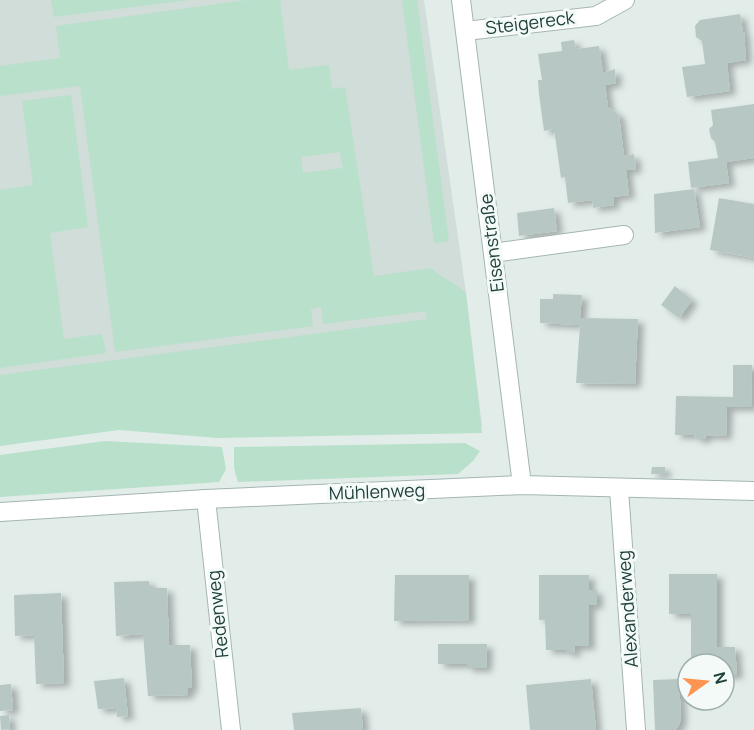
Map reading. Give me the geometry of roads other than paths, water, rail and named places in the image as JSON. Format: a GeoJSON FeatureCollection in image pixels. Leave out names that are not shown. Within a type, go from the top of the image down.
{"type":"FeatureCollection","features":[{"type":"Feature","properties":{"kind":"street","name":"Eisenstraße"},"geometry":{"type":"LineString","coordinates":[[461,0],[522,485]]}},
{"type":"Feature","properties":{"kind":"street","name":"Steigereck"},"geometry":{"type":"LineString","coordinates":[[466,31],[596,16],[625,0]]}},
{"type":"Feature","properties":{"kind":"street"},"geometry":{"type":"LineString","coordinates":[[493,253],[624,235]]}},
{"type":"Feature","properties":{"kind":"street","name":"Mühlenweg"},"geometry":{"type":"LineString","coordinates":[[0,512],[206,499],[522,485],[754,491]]}},
{"type":"Feature","properties":{"kind":"street","name":"Alexanderweg"},"geometry":{"type":"LineString","coordinates":[[619,489],[636,730]]}},
{"type":"Feature","properties":{"kind":"street","name":"Redenweg"},"geometry":{"type":"LineString","coordinates":[[206,499],[231,730]]}}]}
